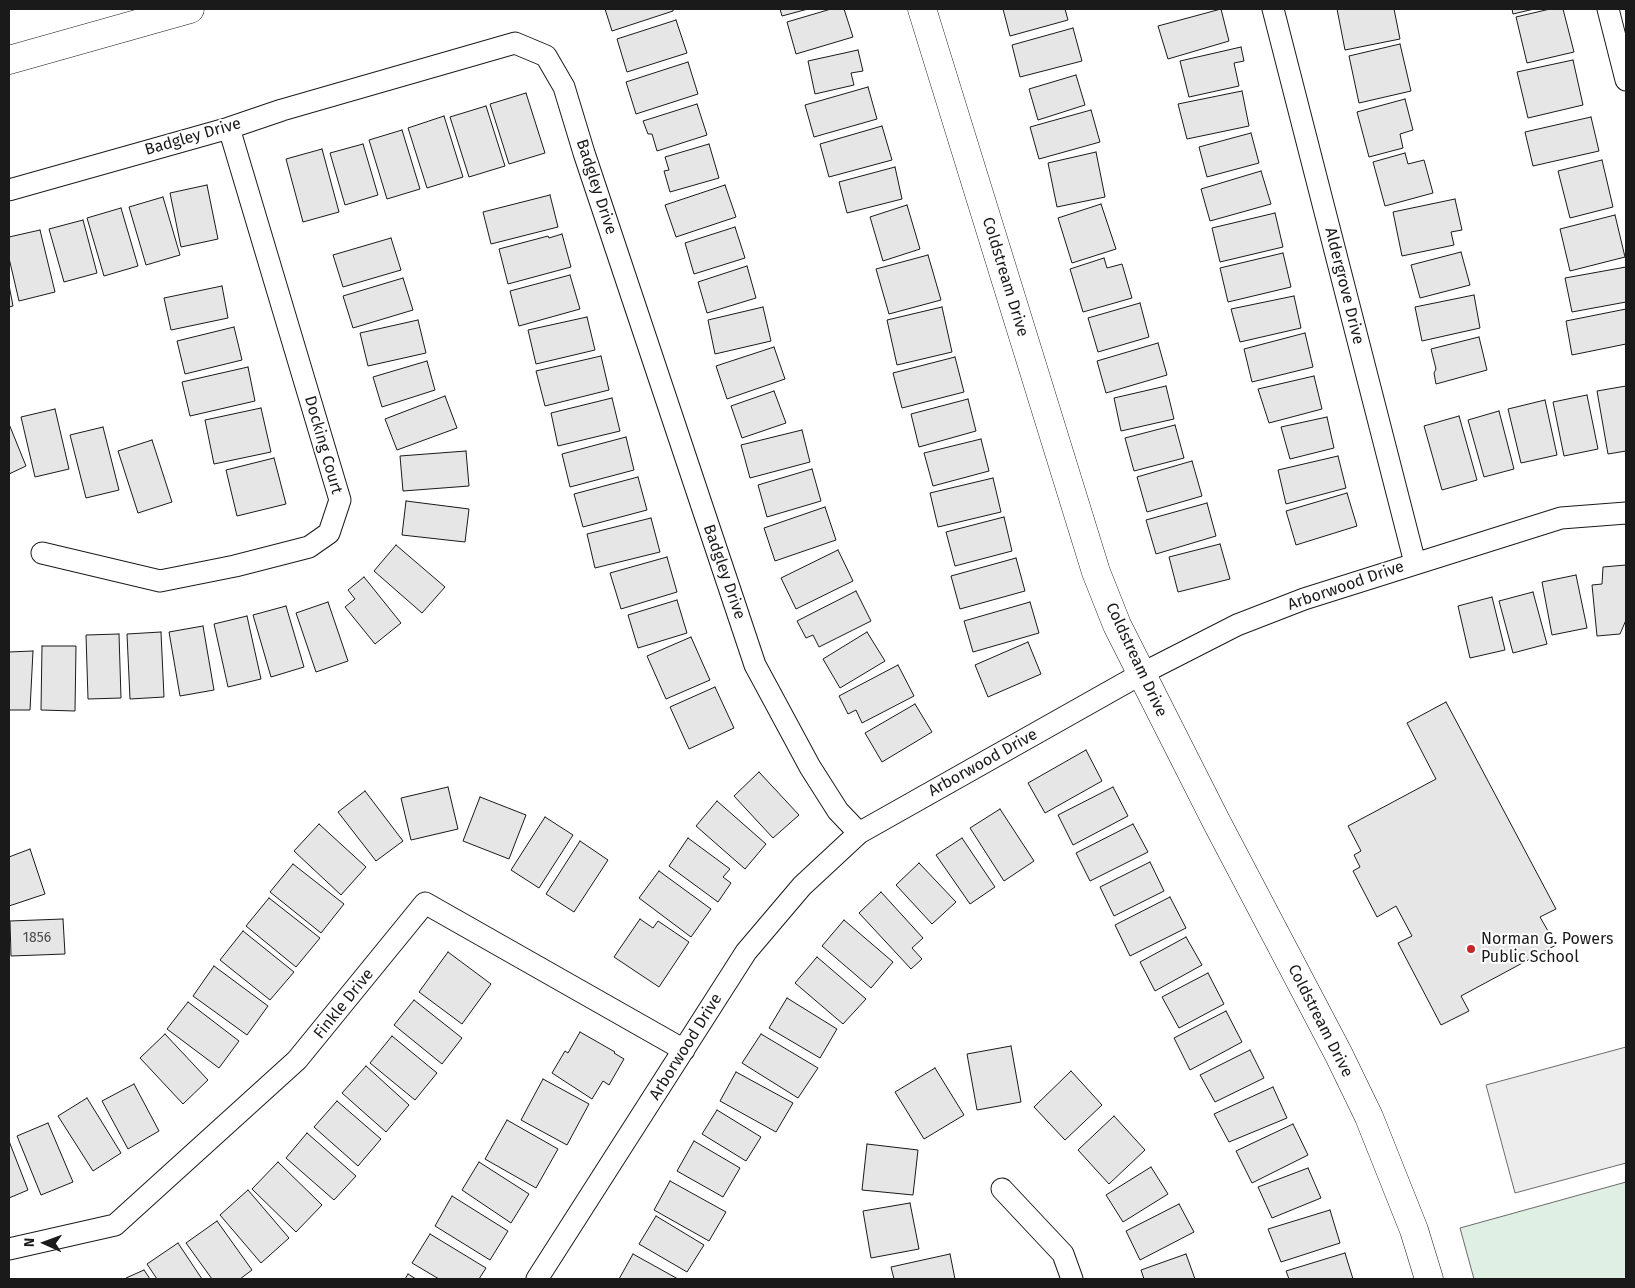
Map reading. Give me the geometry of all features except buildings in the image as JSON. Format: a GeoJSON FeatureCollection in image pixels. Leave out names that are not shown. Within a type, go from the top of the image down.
{"type":"FeatureCollection","features":[{"type":"Feature","properties":{"kind":"street"},"geometry":{"type":"LineString","coordinates":[[9,60],[190,9]]}},
{"type":"Feature","properties":{"kind":"street","name":"Coldstream Drive"},"geometry":{"type":"LineString","coordinates":[[922,9],[1096,572],[1117,625],[1216,821],[1339,1055],[1369,1117],[1414,1230],[1429,1279]]}},
{"type":"Feature","properties":{"kind":"street","name":"Aldergrove Drive"},"geometry":{"type":"LineString","coordinates":[[1272,9],[1415,563]]}},
{"type":"Feature","properties":{"kind":"street"},"geometry":{"type":"LineString","coordinates":[[1608,9],[1626,80]]}},
{"type":"Feature","properties":{"kind":"street","name":"Badgley Drive"},"geometry":{"type":"LineString","coordinates":[[9,190],[229,128],[282,110],[515,43],[546,56],[564,86],[584,153],[755,665],[810,766],[838,811],[858,833]]}},
{"type":"Feature","properties":{"kind":"street","name":"Docking Court"},"geometry":{"type":"LineString","coordinates":[[42,553],[160,581],[235,566],[309,547],[329,533],[340,500],[229,128]]}},
{"type":"Feature","properties":{"kind":"street","name":"Arborwood Drive"},"geometry":{"type":"LineString","coordinates":[[537,1279],[746,952],[802,886],[858,833],[1142,674],[1237,625],[1304,599],[1561,518],[1626,513]]}},
{"type":"Feature","properties":{"kind":"street","name":"Finkle Drive"},"geometry":{"type":"LineString","coordinates":[[9,1249],[115,1225],[297,1060],[425,903],[684,1050]]}},
{"type":"Feature","properties":{"kind":"street"},"geometry":{"type":"LineString","coordinates":[[1002,1189],[1063,1254],[1072,1279]]}},
{"type":"Feature","properties":{"kind":"green space"},"geometry":{"type":"Polygon","coordinates":[[[1626,1182],[1626,1279],[1474,1279],[1460,1228],[1626,1182]]]}},
{"type":"Feature","properties":{"kind":"shaded area"},"geometry":{"type":"Polygon","coordinates":[[[1626,1047],[1626,1163],[1515,1193],[1486,1085],[1626,1047]]]}},
{"type":"Feature","properties":{"kind":"place","name":"Norman G. Powers Public School"},"geometry":{"type":"Point","coordinates":[1471,949]}}]}
